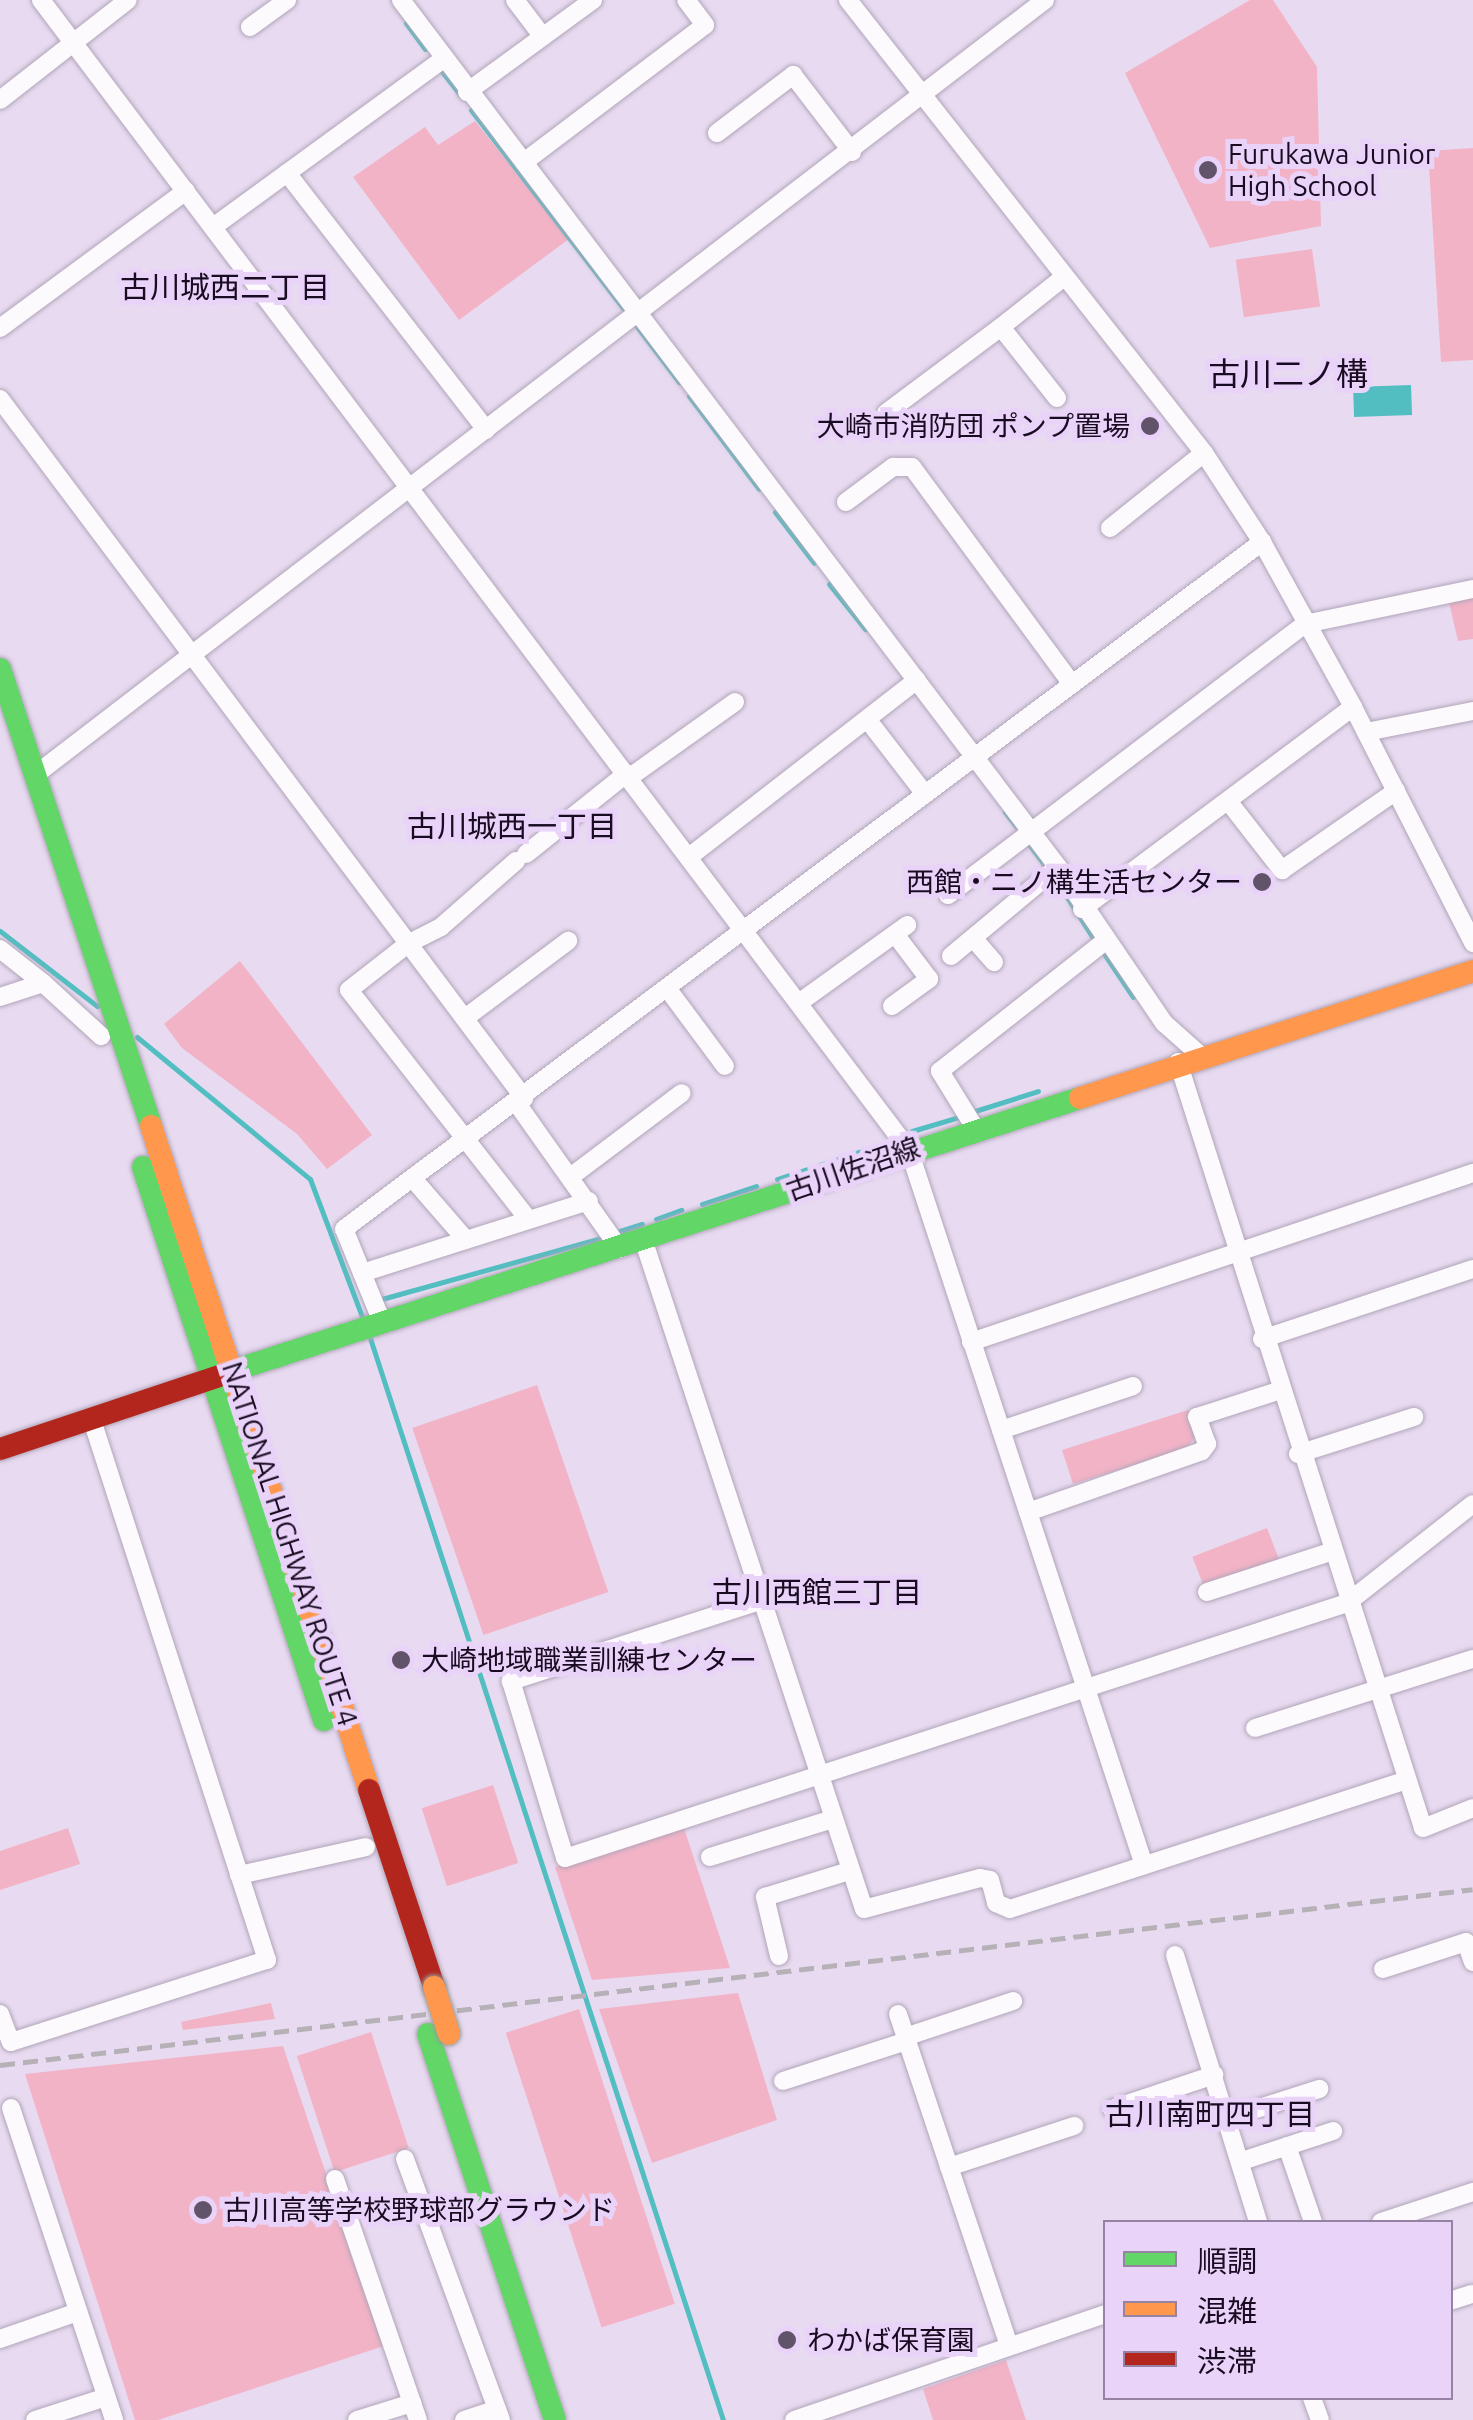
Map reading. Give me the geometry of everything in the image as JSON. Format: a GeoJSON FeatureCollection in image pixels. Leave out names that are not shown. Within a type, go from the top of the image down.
{"type":"FeatureCollection","features":[{"type":"Feature","properties":{"kind":"main road","name":"NATIONAL HIGHWAY ROUTE 4"},"geometry":{"type":"LineString","coordinates":[[0,669],[36,774],[104,1021],[211,1378],[366,1847],[424,1990]]}},
{"type":"Feature","properties":{"kind":"main road","name":"NATIONAL HIGHWAY ROUTE 4"},"geometry":{"type":"LineString","coordinates":[[0,726],[85,986],[104,1021],[124,1042],[235,1370],[555,2420]]}},
{"type":"Feature","properties":{"kind":"main road","name":"古川佐沼線"},"geometry":{"type":"LineString","coordinates":[[0,1450],[382,1322],[644,1242],[975,1128],[1473,971]]}},
{"type":"Feature","properties":{"kind":"main road","name":"NATIONAL HIGHWAY ROUTE 4"},"geometry":{"type":"LineString","coordinates":[[438,2034],[576,2420]]}},
{"type":"Feature","properties":{"kind":"street"},"geometry":{"type":"LineString","coordinates":[[41,0],[909,1150],[1144,1865]]}},
{"type":"Feature","properties":{"kind":"street"},"geometry":{"type":"LineString","coordinates":[[0,100],[128,0]]}},
{"type":"Feature","properties":{"kind":"street"},"geometry":{"type":"LineString","coordinates":[[250,27],[287,0]]}},
{"type":"Feature","properties":{"kind":"street"},"geometry":{"type":"LineString","coordinates":[[401,0],[442,60],[524,162],[1058,867],[1105,942],[1189,1059],[1234,1254],[1404,1781],[1422,1828],[1473,1808]]}},
{"type":"Feature","properties":{"kind":"street"},"geometry":{"type":"LineString","coordinates":[[515,0],[543,37]]}},
{"type":"Feature","properties":{"kind":"street"},"geometry":{"type":"LineString","coordinates":[[467,92],[593,0]]}},
{"type":"Feature","properties":{"kind":"street"},"geometry":{"type":"LineString","coordinates":[[524,162],[704,25],[686,0]]}},
{"type":"Feature","properties":{"kind":"street"},"geometry":{"type":"LineString","coordinates":[[848,0],[1204,454],[1262,542],[1353,707],[1473,943]]}},
{"type":"Feature","properties":{"kind":"street"},"geometry":{"type":"LineString","coordinates":[[36,774],[638,312],[924,99],[1045,0]]}},
{"type":"Feature","properties":{"kind":"street"},"geometry":{"type":"LineString","coordinates":[[213,227],[442,60]]}},
{"type":"Feature","properties":{"kind":"street"},"geometry":{"type":"LineString","coordinates":[[717,132],[794,75],[852,152]]}},
{"type":"Feature","properties":{"kind":"street"},"geometry":{"type":"LineString","coordinates":[[287,172],[486,430]]}},
{"type":"Feature","properties":{"kind":"street"},"geometry":{"type":"LineString","coordinates":[[0,328],[186,191]]}},
{"type":"Feature","properties":{"kind":"street"},"geometry":{"type":"LineString","coordinates":[[886,414],[1064,278]]}},
{"type":"Feature","properties":{"kind":"street"},"geometry":{"type":"LineString","coordinates":[[1001,327],[1056,398]]}},
{"type":"Feature","properties":{"kind":"street"},"geometry":{"type":"LineString","coordinates":[[0,399],[465,1018],[620,1249]]}},
{"type":"Feature","properties":{"kind":"street"},"geometry":{"type":"LineString","coordinates":[[1110,528],[1204,454]]}},
{"type":"Feature","properties":{"kind":"street"},"geometry":{"type":"LineString","coordinates":[[846,502],[893,467],[912,466],[1072,684]]}},
{"type":"Feature","properties":{"kind":"street"},"geometry":{"type":"LineString","coordinates":[[382,1322],[344,1230],[1262,542]]}},
{"type":"Feature","properties":{"kind":"street"},"geometry":{"type":"LineString","coordinates":[[948,894],[1304,624],[1473,589]]}},
{"type":"Feature","properties":{"kind":"street"},"geometry":{"type":"LineString","coordinates":[[690,856],[917,680]]}},
{"type":"Feature","properties":{"kind":"street"},"geometry":{"type":"LineString","coordinates":[[528,1218],[464,1143],[349,990],[409,942],[441,927],[521,858],[628,775],[734,702]]}},
{"type":"Feature","properties":{"kind":"street"},"geometry":{"type":"LineString","coordinates":[[1082,908],[1353,707]]}},
{"type":"Feature","properties":{"kind":"street"},"geometry":{"type":"LineString","coordinates":[[1366,732],[1473,711]]}},
{"type":"Feature","properties":{"kind":"street"},"geometry":{"type":"LineString","coordinates":[[867,719],[924,794]]}},
{"type":"Feature","properties":{"kind":"street"},"geometry":{"type":"LineString","coordinates":[[1228,802],[1282,870],[1396,790]]}},
{"type":"Feature","properties":{"kind":"street"},"geometry":{"type":"LineString","coordinates":[[892,1006],[1058,867]]}},
{"type":"Feature","properties":{"kind":"street"},"geometry":{"type":"LineString","coordinates":[[800,1002],[901,930],[941,968]]}},
{"type":"Feature","properties":{"kind":"street"},"geometry":{"type":"LineString","coordinates":[[973,938],[994,962]]}},
{"type":"Feature","properties":{"kind":"street"},"geometry":{"type":"LineString","coordinates":[[465,1018],[568,942]]}},
{"type":"Feature","properties":{"kind":"street"},"geometry":{"type":"LineString","coordinates":[[975,1128],[940,1070],[1105,942]]}},
{"type":"Feature","properties":{"kind":"street"},"geometry":{"type":"LineString","coordinates":[[0,948],[43,983],[104,1021]]}},
{"type":"Feature","properties":{"kind":"street"},"geometry":{"type":"LineString","coordinates":[[0,996],[43,983]]}},
{"type":"Feature","properties":{"kind":"street"},"geometry":{"type":"LineString","coordinates":[[667,988],[726,1066]]}},
{"type":"Feature","properties":{"kind":"street"},"geometry":{"type":"LineString","coordinates":[[572,1176],[682,1094]]}},
{"type":"Feature","properties":{"kind":"street"},"geometry":{"type":"LineString","coordinates":[[971,1342],[1473,1173]]}},
{"type":"Feature","properties":{"kind":"street"},"geometry":{"type":"LineString","coordinates":[[414,1180],[466,1240]]}},
{"type":"Feature","properties":{"kind":"street"},"geometry":{"type":"LineString","coordinates":[[362,1273],[589,1201]]}},
{"type":"Feature","properties":{"kind":"street"},"geometry":{"type":"LineString","coordinates":[[644,1242],[859,1905],[869,1911],[980,1878],[990,1880],[996,1904],[1010,1909],[1404,1781]]}},
{"type":"Feature","properties":{"kind":"street"},"geometry":{"type":"LineString","coordinates":[[1262,1340],[1473,1269]]}},
{"type":"Feature","properties":{"kind":"street"},"geometry":{"type":"LineString","coordinates":[[1001,1430],[1134,1386]]}},
{"type":"Feature","properties":{"kind":"street"},"geometry":{"type":"LineString","coordinates":[[1028,1512],[1202,1451],[1207,1444],[1197,1416],[1278,1391]]}},
{"type":"Feature","properties":{"kind":"street"},"geometry":{"type":"LineString","coordinates":[[1298,1454],[1414,1417]]}},
{"type":"Feature","properties":{"kind":"street"},"geometry":{"type":"LineString","coordinates":[[0,2014],[11,2042],[267,1960],[92,1420]]}},
{"type":"Feature","properties":{"kind":"street"},"geometry":{"type":"LineString","coordinates":[[760,1602],[511,1681],[565,1858],[1346,1603],[1473,1504]]}},
{"type":"Feature","properties":{"kind":"street"},"geometry":{"type":"LineString","coordinates":[[1207,1592],[1330,1552]]}},
{"type":"Feature","properties":{"kind":"street"},"geometry":{"type":"LineString","coordinates":[[1255,1728],[1473,1659]]}},
{"type":"Feature","properties":{"kind":"street"},"geometry":{"type":"LineString","coordinates":[[710,1857],[833,1819]]}},
{"type":"Feature","properties":{"kind":"street"},"geometry":{"type":"LineString","coordinates":[[239,1874],[366,1847]]}},
{"type":"Feature","properties":{"kind":"street"},"geometry":{"type":"LineString","coordinates":[[779,1956],[765,1897],[849,1871]]}},
{"type":"Feature","properties":{"kind":"street"},"geometry":{"type":"LineString","coordinates":[[1383,1969],[1466,1942],[1473,1962]]}},
{"type":"Feature","properties":{"kind":"street"},"geometry":{"type":"LineString","coordinates":[[1175,1955],[1257,2220]]}},
{"type":"Feature","properties":{"kind":"street"},"geometry":{"type":"LineString","coordinates":[[783,2082],[1013,2001]]}},
{"type":"Feature","properties":{"kind":"street"},"geometry":{"type":"LineString","coordinates":[[898,2014],[1009,2346]]}},
{"type":"Feature","properties":{"kind":"street"},"geometry":{"type":"LineString","coordinates":[[1112,2109],[1214,2075]]}},
{"type":"Feature","properties":{"kind":"street"},"geometry":{"type":"LineString","coordinates":[[1228,2118],[1319,2089]]}},
{"type":"Feature","properties":{"kind":"street"},"geometry":{"type":"LineString","coordinates":[[11,2108],[114,2420]]}},
{"type":"Feature","properties":{"kind":"street"},"geometry":{"type":"LineString","coordinates":[[949,2167],[1074,2126]]}},
{"type":"Feature","properties":{"kind":"street"},"geometry":{"type":"LineString","coordinates":[[1242,2161],[1332,2131]]}},
{"type":"Feature","properties":{"kind":"street"},"geometry":{"type":"LineString","coordinates":[[1287,2146],[1311,2220]]}},
{"type":"Feature","properties":{"kind":"street"},"geometry":{"type":"LineString","coordinates":[[405,2159],[499,2414],[464,2420]]}},
{"type":"Feature","properties":{"kind":"street"},"geometry":{"type":"LineString","coordinates":[[335,2180],[415,2412],[357,2420]]}},
{"type":"Feature","properties":{"kind":"street"},"geometry":{"type":"LineString","coordinates":[[1387,2220],[1473,2192]]}},
{"type":"Feature","properties":{"kind":"street"},"geometry":{"type":"LineString","coordinates":[[0,2338],[78,2312]]}},
{"type":"Feature","properties":{"kind":"street"},"geometry":{"type":"LineString","coordinates":[[794,2420],[1103,2315]]}},
{"type":"Feature","properties":{"kind":"street"},"geometry":{"type":"LineString","coordinates":[[35,2420],[106,2396]]}},
{"type":"Feature","properties":{"kind":"shaded area"},"geometry":{"type":"Polygon","coordinates":[[[1250,0],[1273,0],[1317,67],[1321,226],[1210,248],[1125,73],[1250,0]]]}},
{"type":"Feature","properties":{"kind":"shaded area"},"geometry":{"type":"Polygon","coordinates":[[[475,121],[569,239],[459,320],[353,177],[425,127],[438,145],[475,121]]]}},
{"type":"Feature","properties":{"kind":"shaded area"},"geometry":{"type":"Polygon","coordinates":[[[1473,148],[1473,360],[1441,362],[1428,151],[1473,148]]]}},
{"type":"Feature","properties":{"kind":"shaded area"},"geometry":{"type":"Polygon","coordinates":[[[1312,249],[1320,306],[1244,317],[1236,260],[1312,249]]]}},
{"type":"Feature","properties":{"kind":"shaded area"},"geometry":{"type":"Polygon","coordinates":[[[1411,385],[1412,415],[1354,417],[1353,387],[1411,385]]]}},
{"type":"Feature","properties":{"kind":"shaded area"},"geometry":{"type":"Polygon","coordinates":[[[1473,593],[1473,639],[1458,641],[1448,598],[1473,593]]]}},
{"type":"Feature","properties":{"kind":"shaded area"},"geometry":{"type":"Polygon","coordinates":[[[240,961],[372,1135],[327,1169],[297,1134],[182,1048],[164,1024],[240,961]]]}},
{"type":"Feature","properties":{"kind":"shaded area"},"geometry":{"type":"Polygon","coordinates":[[[537,1385],[608,1592],[483,1635],[412,1428],[537,1385]]]}},
{"type":"Feature","properties":{"kind":"shaded area"},"geometry":{"type":"Polygon","coordinates":[[[1188,1410],[1197,1435],[1187,1448],[1073,1484],[1062,1450],[1188,1410]]]}},
{"type":"Feature","properties":{"kind":"shaded area"},"geometry":{"type":"Polygon","coordinates":[[[1267,1528],[1279,1559],[1204,1587],[1192,1557],[1267,1528]]]}},
{"type":"Feature","properties":{"kind":"shaded area"},"geometry":{"type":"Polygon","coordinates":[[[493,1785],[518,1863],[447,1886],[422,1808],[493,1785]]]}},
{"type":"Feature","properties":{"kind":"shaded area"},"geometry":{"type":"Polygon","coordinates":[[[683,1825],[730,1968],[592,1980],[555,1867],[683,1825]]]}},
{"type":"Feature","properties":{"kind":"shaded area"},"geometry":{"type":"Polygon","coordinates":[[[68,1828],[80,1864],[0,1890],[0,1851],[68,1828]]]}},
{"type":"Feature","properties":{"kind":"shaded area"},"geometry":{"type":"Polygon","coordinates":[[[738,1993],[777,2120],[652,2163],[599,2009],[738,1993]]]}},
{"type":"Feature","properties":{"kind":"shaded area"},"geometry":{"type":"Polygon","coordinates":[[[271,2003],[275,2019],[183,2030],[181,2022],[271,2003]]]}},
{"type":"Feature","properties":{"kind":"shaded area"},"geometry":{"type":"Polygon","coordinates":[[[579,2009],[675,2304],[602,2328],[506,2033],[579,2009]]]}},
{"type":"Feature","properties":{"kind":"shaded area"},"geometry":{"type":"Polygon","coordinates":[[[371,2032],[409,2148],[335,2172],[297,2056],[371,2032]]]}},
{"type":"Feature","properties":{"kind":"shaded area","name":"古川高等学校野球部グラウンド"},"geometry":{"type":"Polygon","coordinates":[[[283,2046],[384,2346],[158,2420],[135,2420],[25,2074],[283,2046]]]}},
{"type":"Feature","properties":{"kind":"shaded area"},"geometry":{"type":"Polygon","coordinates":[[[1006,2360],[1026,2420],[933,2420],[923,2389],[1006,2360]]]}},
{"type":"Feature","properties":{"kind":"waterway"},"geometry":{"type":"LineString","coordinates":[[406,23],[425,49]]}},
{"type":"Feature","properties":{"kind":"waterway"},"geometry":{"type":"LineString","coordinates":[[440,69],[460,95]]}},
{"type":"Feature","properties":{"kind":"waterway"},"geometry":{"type":"LineString","coordinates":[[471,110],[623,308]]}},
{"type":"Feature","properties":{"kind":"waterway"},"geometry":{"type":"LineString","coordinates":[[635,324],[679,382]]}},
{"type":"Feature","properties":{"kind":"waterway"},"geometry":{"type":"LineString","coordinates":[[689,396],[759,489]]}},
{"type":"Feature","properties":{"kind":"waterway"},"geometry":{"type":"LineString","coordinates":[[775,512],[814,563]]}},
{"type":"Feature","properties":{"kind":"waterway"},"geometry":{"type":"LineString","coordinates":[[829,584],[865,629]]}},
{"type":"Feature","properties":{"kind":"waterway"},"geometry":{"type":"LineString","coordinates":[[1005,812],[1016,826]]}},
{"type":"Feature","properties":{"kind":"waterway"},"geometry":{"type":"LineString","coordinates":[[1028,843],[1043,863]]}},
{"type":"Feature","properties":{"kind":"waterway"},"geometry":{"type":"LineString","coordinates":[[1056,880],[1095,941]]}},
{"type":"Feature","properties":{"kind":"waterway"},"geometry":{"type":"LineString","coordinates":[[0,931],[97,1006]]}},
{"type":"Feature","properties":{"kind":"waterway"},"geometry":{"type":"LineString","coordinates":[[1103,952],[1133,997]]}},
{"type":"Feature","properties":{"kind":"waterway"},"geometry":{"type":"LineString","coordinates":[[137,1037],[310,1179],[363,1319]]}},
{"type":"Feature","properties":{"kind":"waterway"},"geometry":{"type":"LineString","coordinates":[[975,1111],[1038,1091]]}},
{"type":"Feature","properties":{"kind":"waterway"},"geometry":{"type":"LineString","coordinates":[[912,1131],[962,1116]]}},
{"type":"Feature","properties":{"kind":"waterway"},"geometry":{"type":"LineString","coordinates":[[777,1179],[889,1142]]}},
{"type":"Feature","properties":{"kind":"waterway"},"geometry":{"type":"LineString","coordinates":[[702,1204],[756,1186]]}},
{"type":"Feature","properties":{"kind":"waterway"},"geometry":{"type":"LineString","coordinates":[[656,1219],[681,1210]]}},
{"type":"Feature","properties":{"kind":"waterway"},"geometry":{"type":"LineString","coordinates":[[620,1231],[642,1224]]}},
{"type":"Feature","properties":{"kind":"waterway"},"geometry":{"type":"LineString","coordinates":[[378,1300],[601,1238]]}},
{"type":"Feature","properties":{"kind":"waterway"},"geometry":{"type":"LineString","coordinates":[[370,1338],[723,2420]]}},
{"type":"Feature","properties":{"kind":"railway"},"geometry":{"type":"LineString","coordinates":[[0,2065],[1473,1889]]}},
{"type":"Feature","properties":{"kind":"traffic: fast"},"geometry":{"type":"LineString","coordinates":[[0,669],[151,1126]]}},
{"type":"Feature","properties":{"kind":"traffic: fast"},"geometry":{"type":"LineString","coordinates":[[235,1370],[1080,1098]]}},
{"type":"Feature","properties":{"kind":"traffic: fast"},"geometry":{"type":"LineString","coordinates":[[143,1167],[324,1720]]}},
{"type":"Feature","properties":{"kind":"traffic: fast"},"geometry":{"type":"LineString","coordinates":[[428,2034],[555,2420]]}},
{"type":"Feature","properties":{"kind":"traffic: slow"},"geometry":{"type":"LineString","coordinates":[[1080,1098],[1473,971]]}},
{"type":"Feature","properties":{"kind":"traffic: slow"},"geometry":{"type":"LineString","coordinates":[[151,1126],[369,1790]]}},
{"type":"Feature","properties":{"kind":"traffic: slow"},"geometry":{"type":"LineString","coordinates":[[434,1987],[449,2034]]}},
{"type":"Feature","properties":{"kind":"traffic: jam"},"geometry":{"type":"LineString","coordinates":[[0,1449],[228,1373]]}},
{"type":"Feature","properties":{"kind":"traffic: jam"},"geometry":{"type":"LineString","coordinates":[[369,1790],[434,1987]]}},
{"type":"Feature","properties":{"kind":"place","name":"Furukawa Junior High School"},"geometry":{"type":"Point","coordinates":[1208,170]}},
{"type":"Feature","properties":{"kind":"place","name":"大崎市消防団 ポンプ置場"},"geometry":{"type":"Point","coordinates":[1150,426]}},
{"type":"Feature","properties":{"kind":"place","name":"西館・ニノ構生活センター"},"geometry":{"type":"Point","coordinates":[1262,882]}},
{"type":"Feature","properties":{"kind":"place","name":"大崎地域職業訓練センター"},"geometry":{"type":"Point","coordinates":[401,1660]}},
{"type":"Feature","properties":{"kind":"place","name":"古川高等学校野球部グラウンド"},"geometry":{"type":"Point","coordinates":[203,2210]}},
{"type":"Feature","properties":{"kind":"place","name":"わかば保育園"},"geometry":{"type":"Point","coordinates":[787,2340]}},
{"type":"Feature","properties":{"kind":"district","name":"古川城西二丁目"},"geometry":{"type":"Point","coordinates":[225,287]}},
{"type":"Feature","properties":{"kind":"district","name":"古川二ノ構"},"geometry":{"type":"Point","coordinates":[1288,373]}},
{"type":"Feature","properties":{"kind":"district","name":"古川城西一丁目"},"geometry":{"type":"Point","coordinates":[512,826]}},
{"type":"Feature","properties":{"kind":"district","name":"古川西館三丁目"},"geometry":{"type":"Point","coordinates":[817,1592]}},
{"type":"Feature","properties":{"kind":"district","name":"古川南町四丁目"},"geometry":{"type":"Point","coordinates":[1210,2114]}}]}
